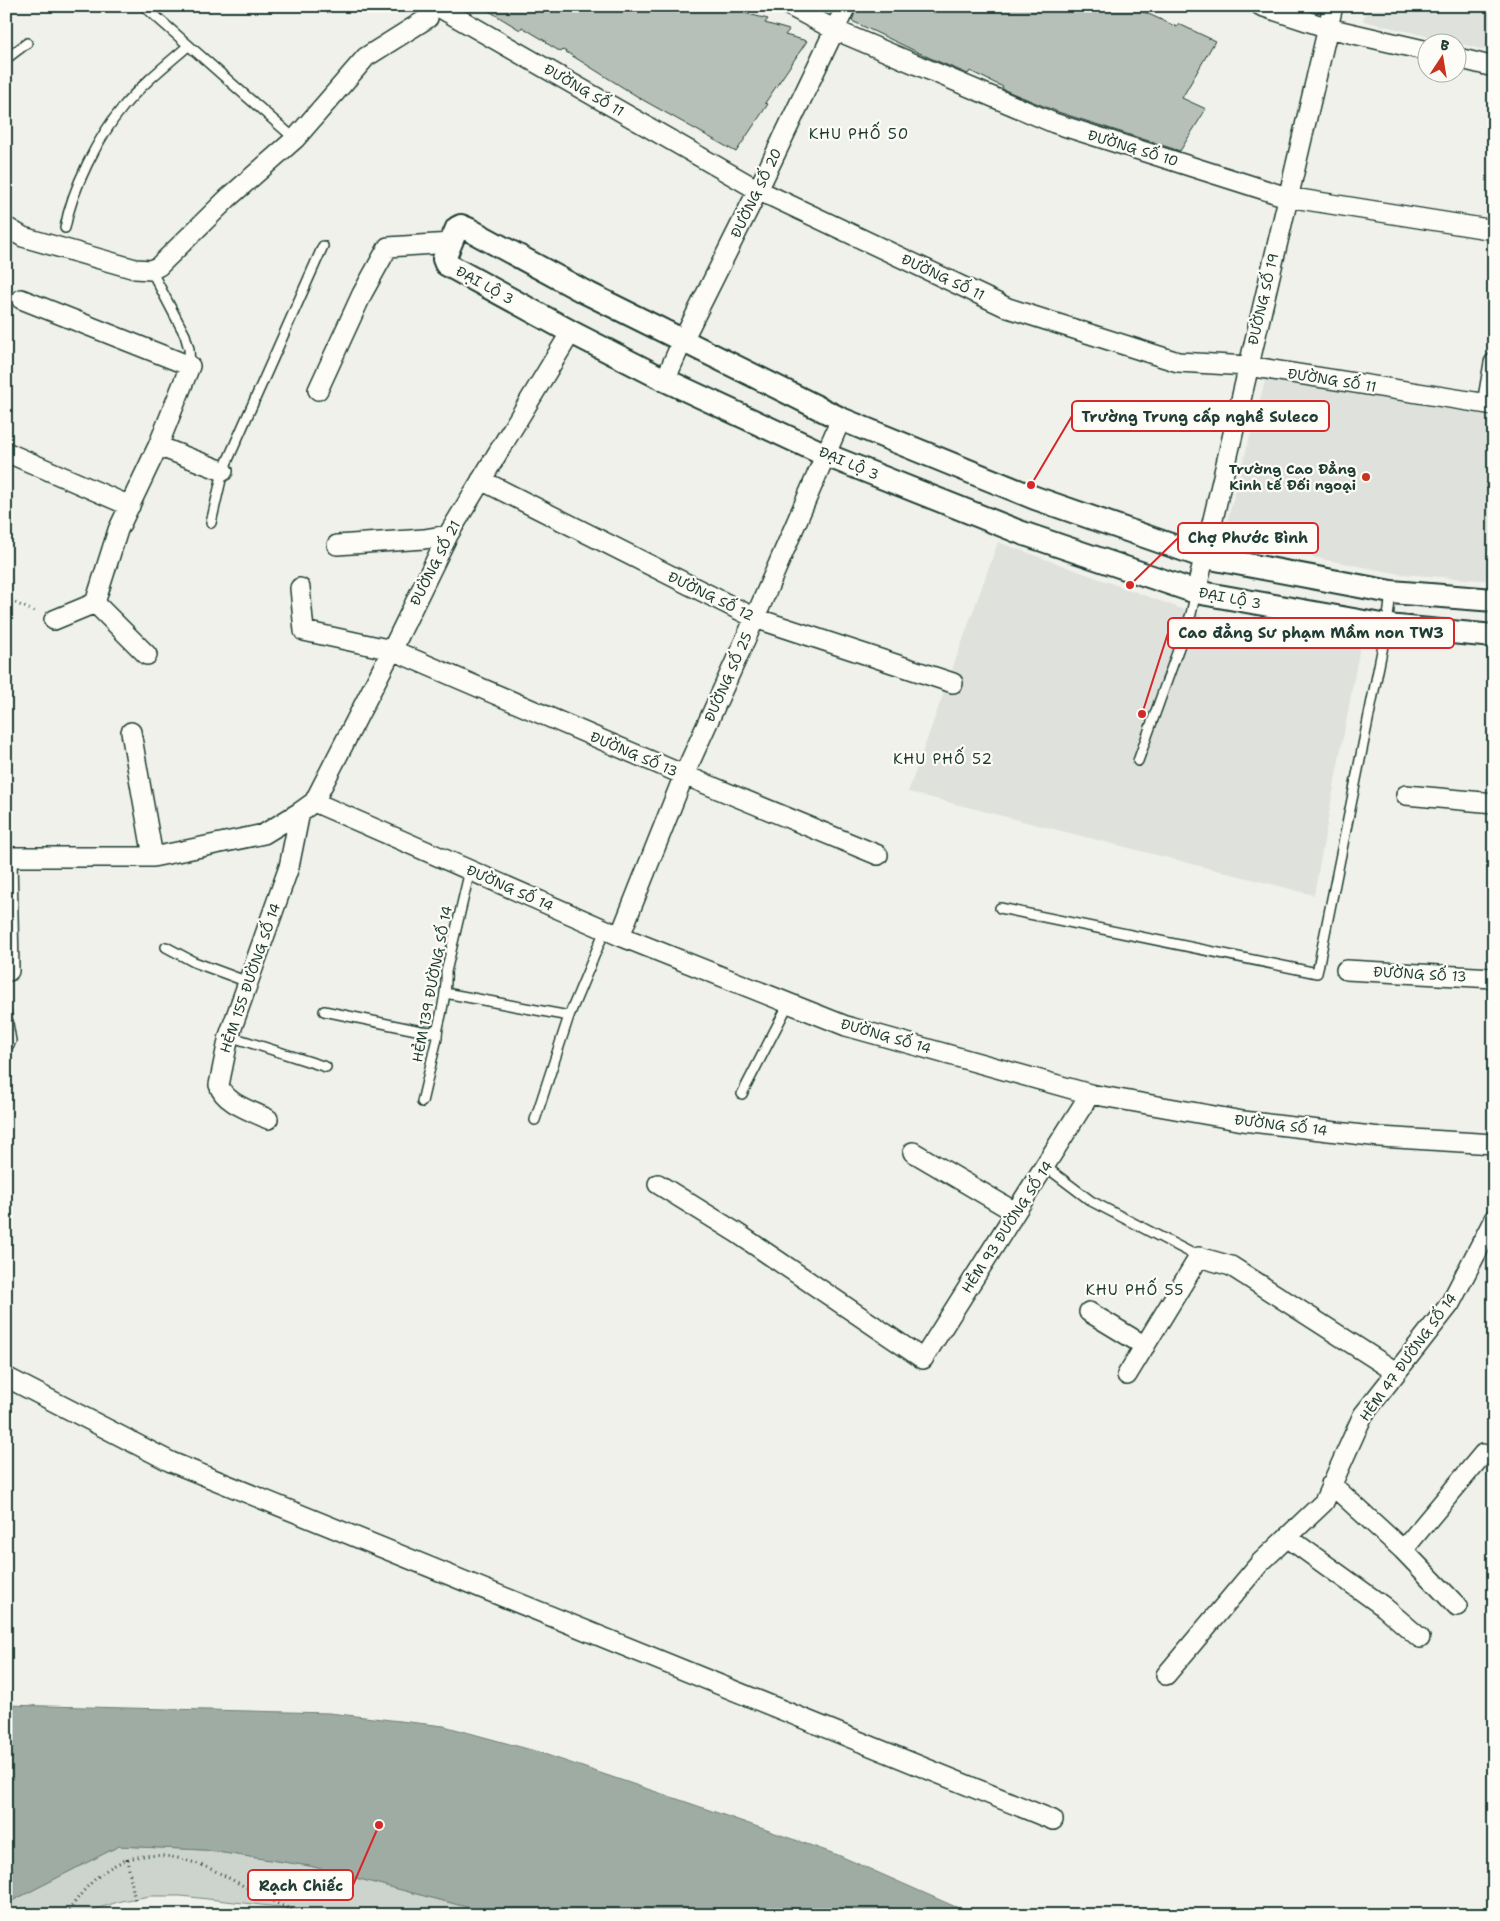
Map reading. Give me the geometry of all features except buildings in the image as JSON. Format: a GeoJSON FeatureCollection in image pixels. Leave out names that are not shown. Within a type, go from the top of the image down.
{"type":"FeatureCollection","features":[{"type":"Feature","properties":{"kind":"street","name":"ĐƯỜNG SỐ 10"},"geometry":{"type":"LineString","coordinates":[[790,6],[834,30],[1054,123],[1287,197],[1494,230]]}},
{"type":"Feature","properties":{"kind":"street","name":"ĐƯỜNG SỐ 20"},"geometry":{"type":"LineString","coordinates":[[665,380],[846,6]]}},
{"type":"Feature","properties":{"kind":"street"},"geometry":{"type":"LineString","coordinates":[[1261,6],[1328,28],[1418,49]]}},
{"type":"Feature","properties":{"kind":"street","name":"ĐƯỜNG SỐ 19"},"geometry":{"type":"LineString","coordinates":[[1196,592],[1333,6]]}},
{"type":"Feature","properties":{"kind":"street"},"geometry":{"type":"LineString","coordinates":[[6,227],[32,240],[135,269],[151,270],[159,266],[227,199],[295,139],[366,57],[433,10]]}},
{"type":"Feature","properties":{"kind":"street","name":"ĐƯỜNG SỐ 11"},"geometry":{"type":"LineString","coordinates":[[433,10],[758,190],[1008,308],[1178,362],[1248,366],[1491,405]]}},
{"type":"Feature","properties":{"kind":"street"},"geometry":{"type":"LineString","coordinates":[[1468,60],[1494,67]]}},
{"type":"Feature","properties":{"kind":"street"},"geometry":{"type":"LineString","coordinates":[[318,390],[362,294],[388,247],[450,243],[457,228],[461,226],[682,342],[841,419],[1035,498],[1205,557],[1391,592],[1494,600]]}},
{"type":"Feature","properties":{"kind":"street","name":"ĐẠI LỘ 3"},"geometry":{"type":"LineString","coordinates":[[450,243],[444,259],[445,263],[571,332],[665,380],[826,455],[1022,533],[1196,592],[1387,626],[1494,636]]}},
{"type":"Feature","properties":{"kind":"street"},"geometry":{"type":"LineString","coordinates":[[21,299],[190,366],[158,446],[118,530],[95,603],[54,620]]}},
{"type":"Feature","properties":{"kind":"street","name":"ĐƯỜNG SỐ 21"},"geometry":{"type":"LineString","coordinates":[[307,807],[392,650],[448,535],[571,332]]}},
{"type":"Feature","properties":{"kind":"street"},"geometry":{"type":"LineString","coordinates":[[1491,405],[1494,363]]}},
{"type":"Feature","properties":{"kind":"street","name":"ĐƯỜNG SỐ 25"},"geometry":{"type":"LineString","coordinates":[[612,933],[755,618],[841,419]]}},
{"type":"Feature","properties":{"kind":"street"},"geometry":{"type":"LineString","coordinates":[[158,446],[223,471]]}},
{"type":"Feature","properties":{"kind":"street"},"geometry":{"type":"LineString","coordinates":[[6,452],[130,506]]}},
{"type":"Feature","properties":{"kind":"street","name":"ĐƯỜNG SỐ 12"},"geometry":{"type":"LineString","coordinates":[[481,480],[755,618],[953,683]]}},
{"type":"Feature","properties":{"kind":"street"},"geometry":{"type":"LineString","coordinates":[[337,545],[424,539],[448,535]]}},
{"type":"Feature","properties":{"kind":"street","name":"ĐƯỜNG SỐ 13"},"geometry":{"type":"LineString","coordinates":[[300,588],[304,631],[392,650],[684,775],[878,855]]}},
{"type":"Feature","properties":{"kind":"street"},"geometry":{"type":"LineString","coordinates":[[95,603],[148,655]]}},
{"type":"Feature","properties":{"kind":"street"},"geometry":{"type":"LineString","coordinates":[[131,732],[153,858]]}},
{"type":"Feature","properties":{"kind":"street"},"geometry":{"type":"LineString","coordinates":[[1406,795],[1494,803]]}},
{"type":"Feature","properties":{"kind":"street"},"geometry":{"type":"LineString","coordinates":[[9,971],[7,857],[153,858],[264,834],[307,807]]}},
{"type":"Feature","properties":{"kind":"street","name":"ĐƯỜNG SỐ 14"},"geometry":{"type":"LineString","coordinates":[[307,807],[470,870],[612,933],[846,1026],[1090,1094],[1244,1121],[1380,1137],[1494,1144]]}},
{"type":"Feature","properties":{"kind":"street","name":"HẺM 155 ĐƯỜNG SỐ 14"},"geometry":{"type":"LineString","coordinates":[[268,1119],[227,1098],[220,1092],[219,1085],[229,1036],[289,867],[307,807]]}},
{"type":"Feature","properties":{"kind":"street","name":"ĐƯỜNG SỐ 13"},"geometry":{"type":"LineString","coordinates":[[1346,970],[1494,978]]}},
{"type":"Feature","properties":{"kind":"street","name":"HẺM 93 ĐƯỜNG SỐ 14"},"geometry":{"type":"LineString","coordinates":[[658,1184],[737,1233],[923,1360],[1015,1212],[1046,1167],[1090,1094]]}},
{"type":"Feature","properties":{"kind":"street"},"geometry":{"type":"LineString","coordinates":[[913,1152],[1015,1212]]}},
{"type":"Feature","properties":{"kind":"street","name":"HẺM 47 ĐƯỜNG SỐ 14"},"geometry":{"type":"LineString","coordinates":[[1166,1676],[1260,1563],[1324,1502],[1363,1415],[1450,1304],[1494,1219]]}},
{"type":"Feature","properties":{"kind":"street"},"geometry":{"type":"LineString","coordinates":[[1127,1375],[1199,1258],[1231,1266],[1396,1372]]}},
{"type":"Feature","properties":{"kind":"street"},"geometry":{"type":"LineString","coordinates":[[1089,1312],[1145,1346]]}},
{"type":"Feature","properties":{"kind":"street"},"geometry":{"type":"LineString","coordinates":[[6,1377],[171,1462],[1053,1820]]}},
{"type":"Feature","properties":{"kind":"street"},"geometry":{"type":"LineString","coordinates":[[1403,1550],[1483,1454]]}},
{"type":"Feature","properties":{"kind":"street"},"geometry":{"type":"LineString","coordinates":[[1332,1484],[1403,1550],[1456,1606]]}},
{"type":"Feature","properties":{"kind":"street"},"geometry":{"type":"LineString","coordinates":[[1288,1537],[1384,1608],[1420,1638]]}},
{"type":"Feature","properties":{"kind":"lane"},"geometry":{"type":"LineString","coordinates":[[144,6],[295,139]]}},
{"type":"Feature","properties":{"kind":"lane"},"geometry":{"type":"LineString","coordinates":[[6,59],[27,43]]}},
{"type":"Feature","properties":{"kind":"lane"},"geometry":{"type":"LineString","coordinates":[[65,228],[68,208],[110,124],[141,88],[188,46]]}},
{"type":"Feature","properties":{"kind":"lane"},"geometry":{"type":"LineString","coordinates":[[211,523],[223,471],[323,246]]}},
{"type":"Feature","properties":{"kind":"lane"},"geometry":{"type":"LineString","coordinates":[[151,270],[185,335],[189,349],[190,366]]}},
{"type":"Feature","properties":{"kind":"lane"},"geometry":{"type":"LineString","coordinates":[[1138,761],[1191,614],[1196,592]]}},
{"type":"Feature","properties":{"kind":"lane"},"geometry":{"type":"LineString","coordinates":[[1000,908],[1317,973],[1387,626],[1391,592]]}},
{"type":"Feature","properties":{"kind":"lane","name":"HẺM 139 ĐƯỜNG SỐ 14"},"geometry":{"type":"LineString","coordinates":[[422,1102],[437,1038],[437,1028],[441,1017],[447,981],[446,972],[470,870]]}},
{"type":"Feature","properties":{"kind":"lane"},"geometry":{"type":"LineString","coordinates":[[535,1120],[569,1016],[612,933]]}},
{"type":"Feature","properties":{"kind":"lane"},"geometry":{"type":"LineString","coordinates":[[166,947],[194,962],[248,982]]}},
{"type":"Feature","properties":{"kind":"lane"},"geometry":{"type":"LineString","coordinates":[[445,993],[569,1016]]}},
{"type":"Feature","properties":{"kind":"lane"},"geometry":{"type":"LineString","coordinates":[[742,1094],[789,1003]]}},
{"type":"Feature","properties":{"kind":"lane"},"geometry":{"type":"LineString","coordinates":[[324,1011],[421,1031],[432,1032],[437,1028]]}},
{"type":"Feature","properties":{"kind":"lane"},"geometry":{"type":"LineString","coordinates":[[6,1012],[10,1041],[6,1049]]}},
{"type":"Feature","properties":{"kind":"lane"},"geometry":{"type":"LineString","coordinates":[[229,1036],[326,1067]]}},
{"type":"Feature","properties":{"kind":"lane"},"geometry":{"type":"LineString","coordinates":[[1046,1167],[1091,1201],[1199,1258]]}},
{"type":"Feature","properties":{"kind":"path"},"geometry":{"type":"LineString","coordinates":[[6,599],[54,620]]}},
{"type":"Feature","properties":{"kind":"path"},"geometry":{"type":"LineString","coordinates":[[66,1915],[88,1885],[108,1868],[137,1857],[159,1855],[186,1860],[214,1871],[280,1904],[310,1915]]}},
{"type":"Feature","properties":{"kind":"path"},"geometry":{"type":"LineString","coordinates":[[127,1860],[135,1900]]}},
{"type":"Feature","properties":{"kind":"shaded area"},"geometry":{"type":"Polygon","coordinates":[[[1367,6],[1494,6],[1494,52],[1468,46],[1468,32],[1418,32],[1418,34],[1363,21],[1367,6]]]}},
{"type":"Feature","properties":{"kind":"shaded area","name":"Trường Cao Đẳng Kinh tế Đối ngoại"},"geometry":{"type":"Polygon","coordinates":[[[1266,377],[1494,414],[1494,581],[1400,574],[1222,540],[1266,377]]]}},
{"type":"Feature","properties":{"kind":"shaded area"},"geometry":{"type":"Polygon","coordinates":[[[998,542],[1229,626],[1362,636],[1314,895],[908,792],[998,542]]]}},
{"type":"Feature","properties":{"kind":"shaded area"},"geometry":{"type":"Polygon","coordinates":[[[6,1705],[329,1713],[444,1726],[535,1751],[838,1855],[974,1915],[497,1915],[310,1866],[204,1850],[119,1846],[6,1904],[6,1705]]]}},
{"type":"Feature","properties":{"kind":"shaded area"},"geometry":{"type":"Polygon","coordinates":[[[119,1846],[204,1850],[310,1866],[497,1915],[314,1915],[279,1907],[181,1896],[150,1896],[121,1901],[96,1909],[85,1915],[6,1915],[6,1904],[119,1846]]]}},
{"type":"Feature","properties":{"kind":"place","name":"Trường Cao Đẳng Kinh tế Đối ngoại"},"geometry":{"type":"Point","coordinates":[1366,477]}},
{"type":"Feature","properties":{"kind":"place","name":"Trường Trung cấp nghề Suleco"},"geometry":{"type":"Point","coordinates":[1031,485]}},
{"type":"Feature","properties":{"kind":"place","name":"Chợ Phước Bình"},"geometry":{"type":"Point","coordinates":[1130,585]}},
{"type":"Feature","properties":{"kind":"place","name":"Cao đẳng Sư phạm Mầm non TW3"},"geometry":{"type":"Point","coordinates":[1142,714]}},
{"type":"Feature","properties":{"kind":"place","name":"Rạch Chiếc"},"geometry":{"type":"Point","coordinates":[379,1825]}},
{"type":"Feature","properties":{"kind":"district","name":"KHU PHỐ 50"},"geometry":{"type":"Point","coordinates":[859,134]}},
{"type":"Feature","properties":{"kind":"district","name":"KHU PHỐ 52"},"geometry":{"type":"Point","coordinates":[943,759]}},
{"type":"Feature","properties":{"kind":"district","name":"KHU PHỐ 55"},"geometry":{"type":"Point","coordinates":[1135,1290]}}]}
